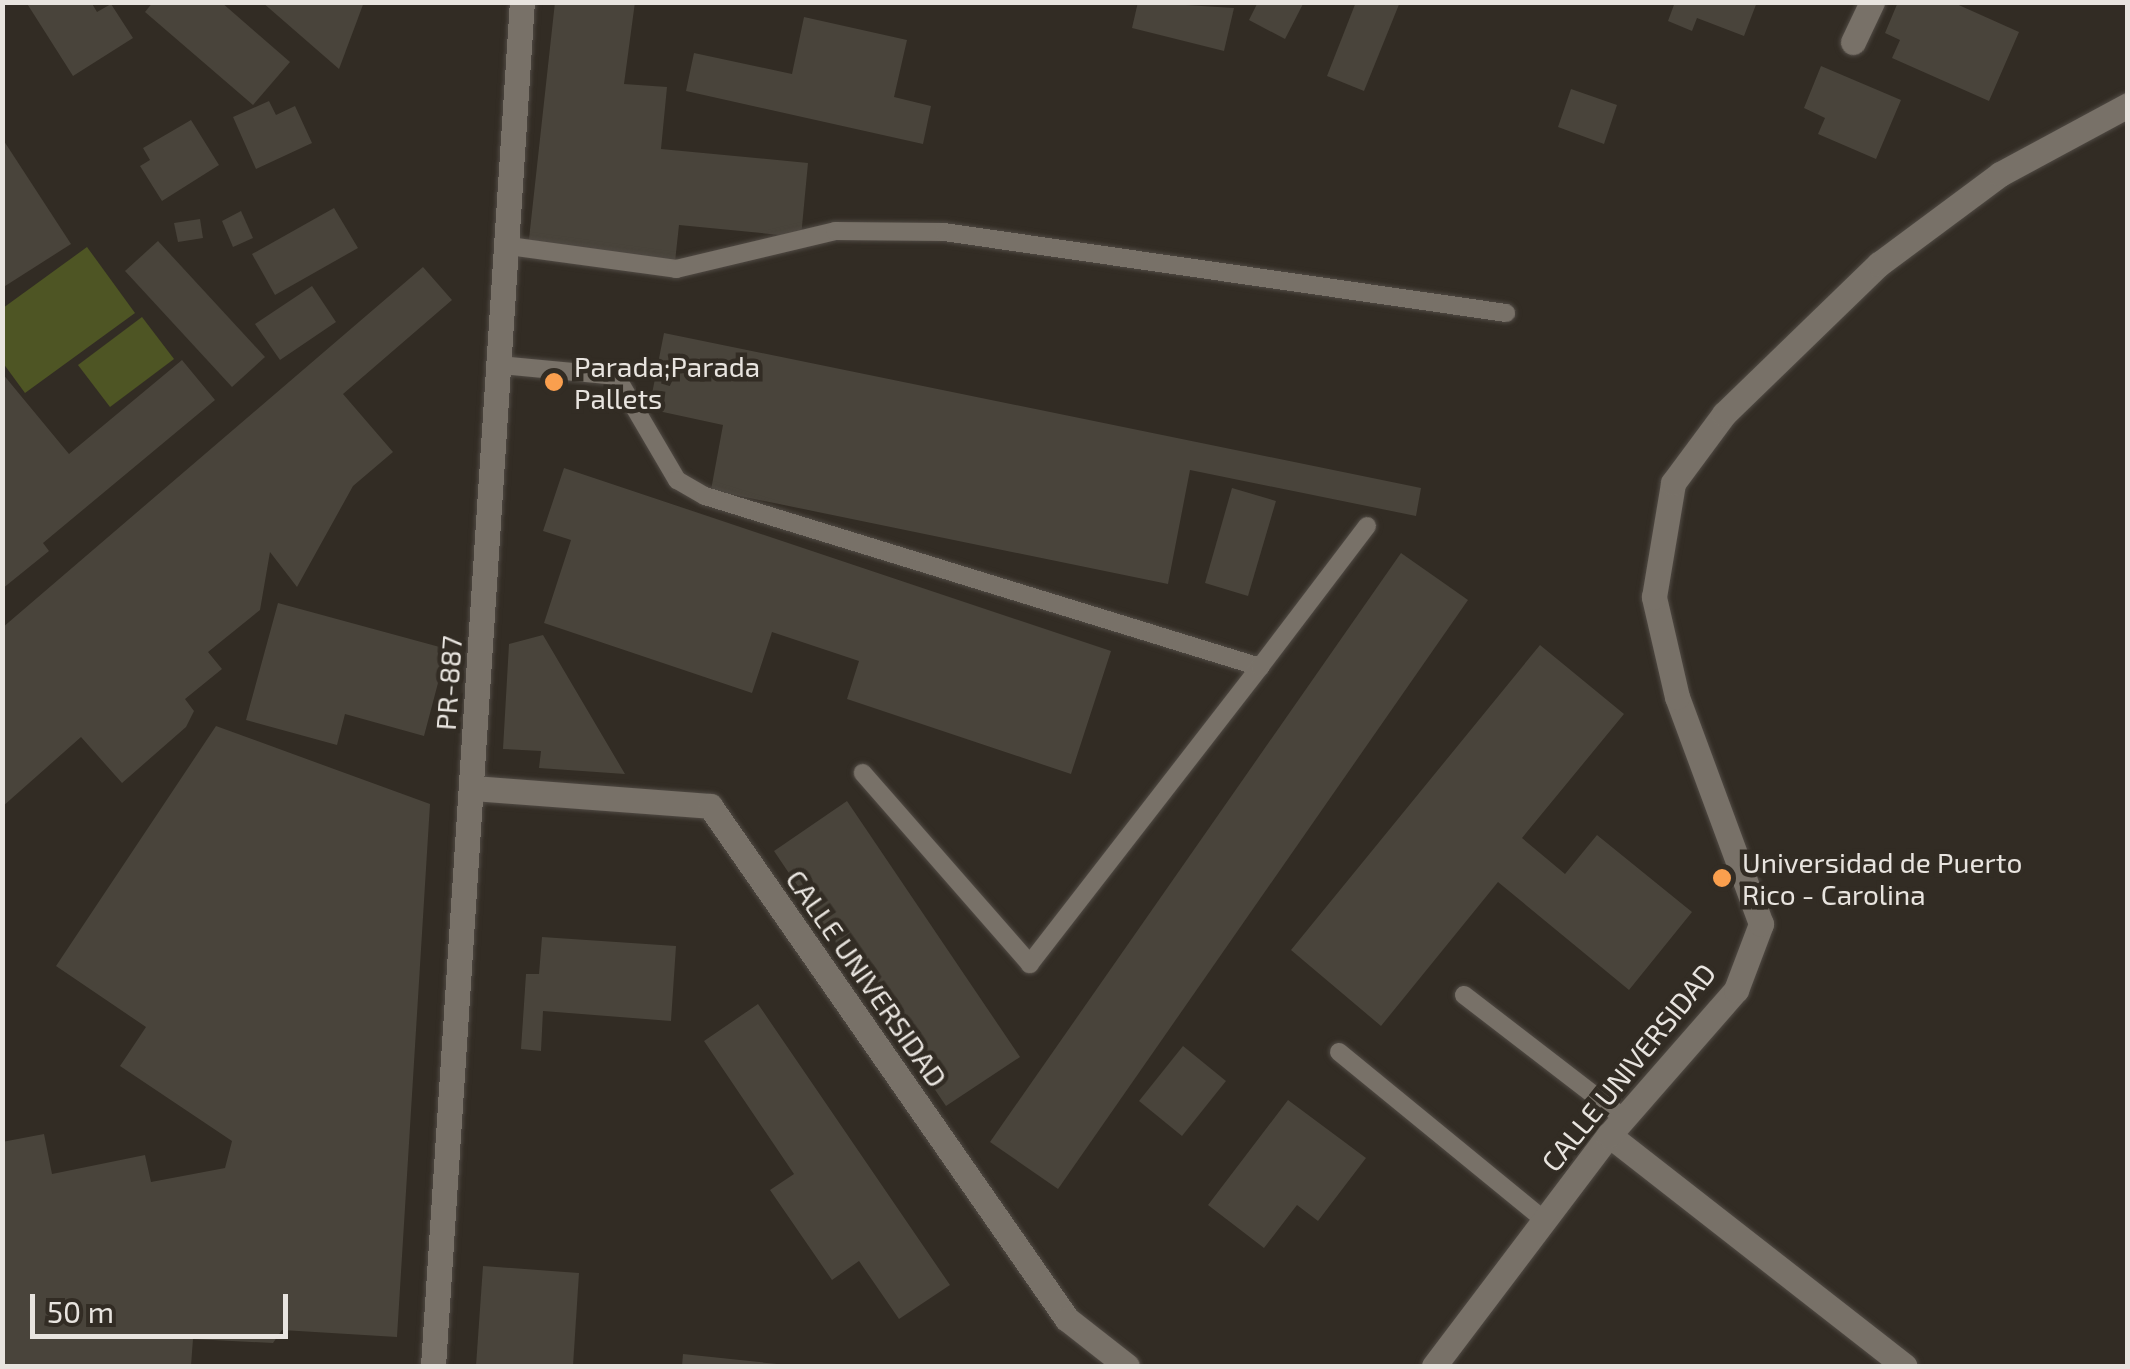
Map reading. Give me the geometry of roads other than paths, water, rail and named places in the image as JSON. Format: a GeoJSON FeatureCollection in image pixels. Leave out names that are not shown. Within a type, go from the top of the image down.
{"type":"FeatureCollection","features":[{"type":"Feature","properties":{"kind":"street","name":"PR-887"},"geometry":{"type":"LineString","coordinates":[[433,1366],[522,2]]}},
{"type":"Feature","properties":{"kind":"street"},"geometry":{"type":"LineString","coordinates":[[1853,42],[1872,2]]}},
{"type":"Feature","properties":{"kind":"street","name":"CALLE UNIVERSIDAD"},"geometry":{"type":"LineString","coordinates":[[1434,1366],[1616,1127],[1736,990],[1761,924],[1676,697],[1654,597],[1673,484],[1724,414],[1878,264],[2000,174],[2128,104]]}},
{"type":"Feature","properties":{"kind":"street","name":"CALLE UNIVERSIDAD"},"geometry":{"type":"LineString","coordinates":[[472,788],[710,806],[1067,1318],[1127,1366]]}},
{"type":"Feature","properties":{"kind":"street"},"geometry":{"type":"LineString","coordinates":[[1616,1127],[1905,1366]]}},
{"type":"Feature","properties":{"kind":"lane"},"geometry":{"type":"LineString","coordinates":[[508,246],[676,270],[835,231],[944,232],[1506,312]]}},
{"type":"Feature","properties":{"kind":"lane"},"geometry":{"type":"LineString","coordinates":[[500,365],[616,376],[678,480],[705,496],[1260,666]]}},
{"type":"Feature","properties":{"kind":"lane"},"geometry":{"type":"LineString","coordinates":[[863,774],[1030,964],[1367,526]]}},
{"type":"Feature","properties":{"kind":"lane"},"geometry":{"type":"LineString","coordinates":[[1464,995],[1616,1127]]}},
{"type":"Feature","properties":{"kind":"lane"},"geometry":{"type":"LineString","coordinates":[[1339,1052],[1544,1220]]}},
{"type":"Feature","properties":{"kind":"place","name":"Parada;Parada Pallets"},"geometry":{"type":"Point","coordinates":[554,382]}},
{"type":"Feature","properties":{"kind":"place","name":"Universidad de Puerto Rico - Carolina"},"geometry":{"type":"Point","coordinates":[1722,878]}}]}
